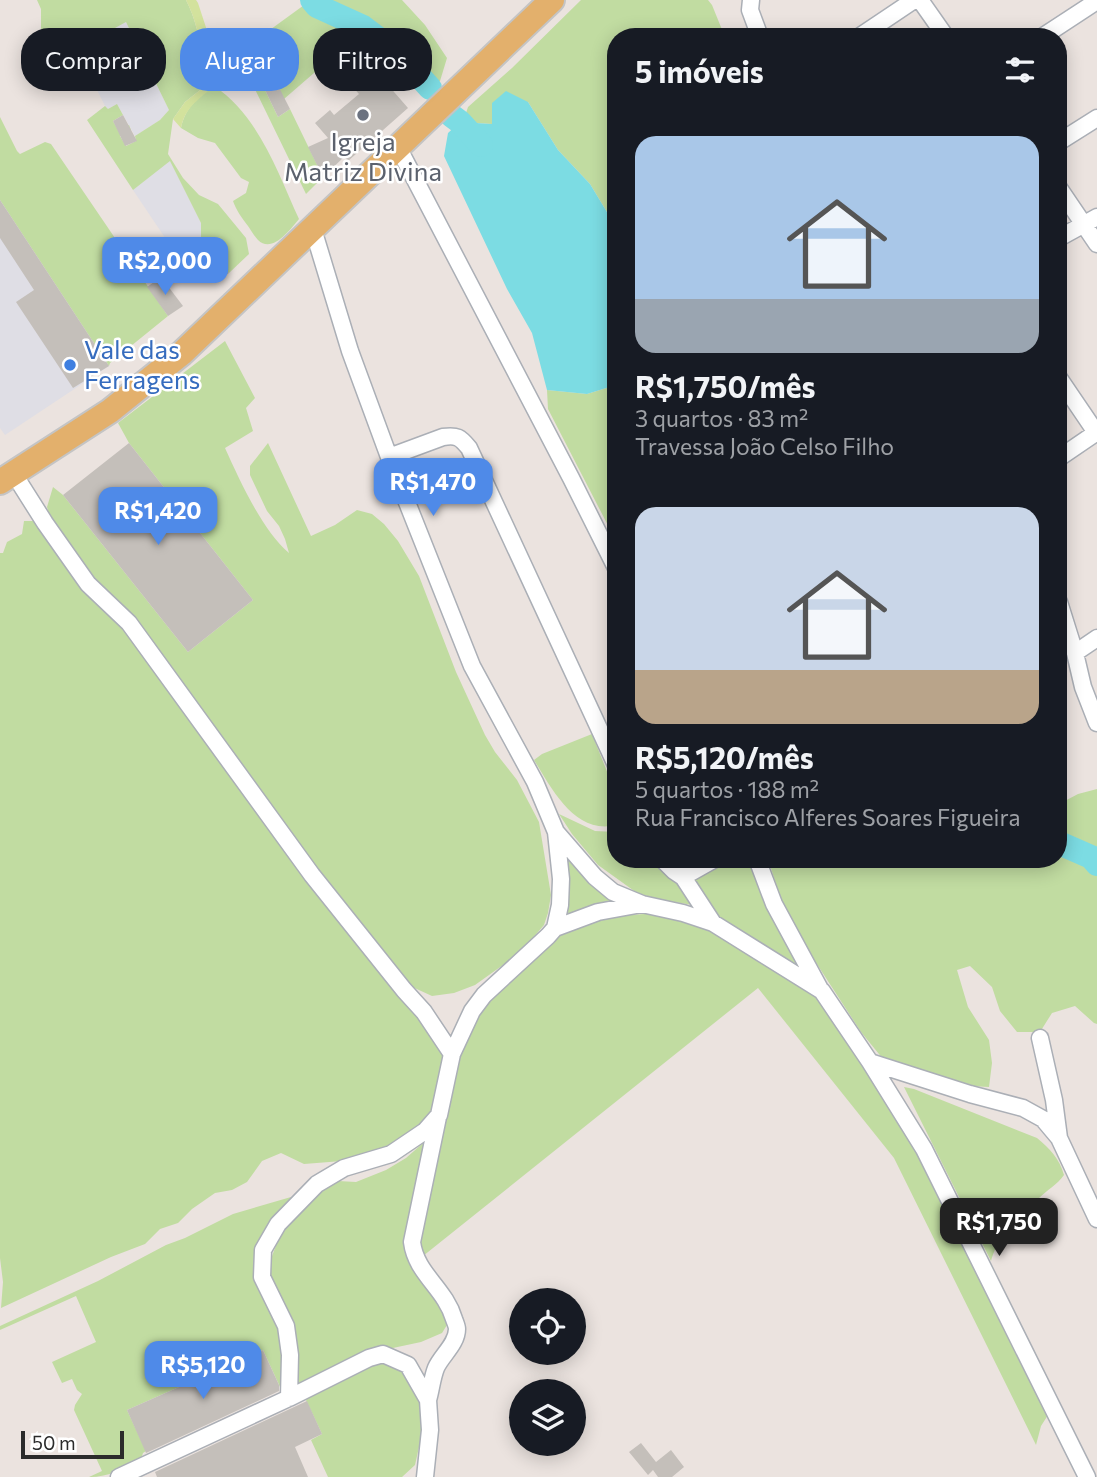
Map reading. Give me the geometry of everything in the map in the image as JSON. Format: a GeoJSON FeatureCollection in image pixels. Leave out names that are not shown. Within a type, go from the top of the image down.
{"type":"FeatureCollection","features":[{"type":"Feature","properties":{"kind":"main road"},"geometry":{"type":"LineString","coordinates":[[7,478],[110,411],[196,340],[552,0]]}},
{"type":"Feature","properties":{"kind":"street"},"geometry":{"type":"LineString","coordinates":[[872,28],[914,0]]}},
{"type":"Feature","properties":{"kind":"street"},"geometry":{"type":"LineString","coordinates":[[920,0],[940,28]]}},
{"type":"Feature","properties":{"kind":"street"},"geometry":{"type":"LineString","coordinates":[[1056,28],[1097,1]]}},
{"type":"Feature","properties":{"kind":"street"},"geometry":{"type":"LineString","coordinates":[[750,5],[757,28]]}},
{"type":"Feature","properties":{"kind":"street"},"geometry":{"type":"LineString","coordinates":[[1067,137],[1097,118]]}},
{"type":"Feature","properties":{"kind":"street"},"geometry":{"type":"LineString","coordinates":[[398,147],[607,551]]}},
{"type":"Feature","properties":{"kind":"street"},"geometry":{"type":"LineString","coordinates":[[1067,197],[1090,221],[1097,244]]}},
{"type":"Feature","properties":{"kind":"street"},"geometry":{"type":"LineString","coordinates":[[1067,234],[1090,221]]}},
{"type":"Feature","properties":{"kind":"street"},"geometry":{"type":"LineString","coordinates":[[313,229],[350,351],[472,666],[548,808],[556,832],[561,879],[560,905],[555,928]]}},
{"type":"Feature","properties":{"kind":"street"},"geometry":{"type":"LineString","coordinates":[[1067,390],[1097,433],[1067,453]]}},
{"type":"Feature","properties":{"kind":"street"},"geometry":{"type":"LineString","coordinates":[[389,457],[443,437],[460,438],[469,447],[607,746]]}},
{"type":"Feature","properties":{"kind":"street"},"geometry":{"type":"LineString","coordinates":[[7,478],[46,523],[88,584],[129,623],[312,875],[424,1012],[452,1054]]}},
{"type":"Feature","properties":{"kind":"street"},"geometry":{"type":"LineString","coordinates":[[1067,628],[1083,687],[1097,723]]}},
{"type":"Feature","properties":{"kind":"street"},"geometry":{"type":"LineString","coordinates":[[1075,653],[1097,638]]}},
{"type":"Feature","properties":{"kind":"street"},"geometry":{"type":"LineString","coordinates":[[556,832],[595,877],[613,892],[642,904],[713,923],[822,991]]}},
{"type":"Feature","properties":{"kind":"street"},"geometry":{"type":"LineString","coordinates":[[671,868],[683,877],[713,923]]}},
{"type":"Feature","properties":{"kind":"street"},"geometry":{"type":"LineString","coordinates":[[683,877],[699,868]]}},
{"type":"Feature","properties":{"kind":"street"},"geometry":{"type":"LineString","coordinates":[[760,868],[774,904],[822,991],[924,1149],[1087,1477]]}},
{"type":"Feature","properties":{"kind":"street"},"geometry":{"type":"LineString","coordinates":[[421,1475],[430,1430],[428,1400],[436,1368],[452,1344],[457,1330],[450,1307],[422,1270],[413,1253],[412,1242],[452,1054],[472,1011],[484,995],[555,928],[598,912],[642,904]]}},
{"type":"Feature","properties":{"kind":"street"},"geometry":{"type":"LineString","coordinates":[[1040,1038],[1054,1100],[1059,1138]]}},
{"type":"Feature","properties":{"kind":"street"},"geometry":{"type":"LineString","coordinates":[[870,1062],[1023,1108],[1043,1119],[1059,1138],[1097,1219]]}},
{"type":"Feature","properties":{"kind":"street"},"geometry":{"type":"LineString","coordinates":[[289,1398],[290,1355],[286,1326],[262,1276],[263,1250],[278,1224],[317,1184],[344,1168],[391,1154],[425,1131],[439,1115]]}},
{"type":"Feature","properties":{"kind":"street"},"geometry":{"type":"LineString","coordinates":[[119,1477],[369,1358],[383,1354],[408,1365],[428,1400]]}},
{"type":"Feature","properties":{"kind":"shaded area"},"geometry":{"type":"Polygon","coordinates":[[[126,22],[129,28],[115,28],[126,22]]]}},
{"type":"Feature","properties":{"kind":"shaded area"},"geometry":{"type":"Polygon","coordinates":[[[98,91],[160,91],[169,110],[160,120],[135,136],[117,104],[108,109],[98,91]]]}},
{"type":"Feature","properties":{"kind":"shaded area"},"geometry":{"type":"Polygon","coordinates":[[[170,160],[201,223],[201,237],[188,248],[193,255],[182,263],[133,190],[170,160]]]}},
{"type":"Feature","properties":{"kind":"shaded area"},"geometry":{"type":"Polygon","coordinates":[[[0,200],[109,366],[5,435],[0,428],[0,200]]]}},
{"type":"Feature","properties":{"kind":"green space"},"geometry":{"type":"Polygon","coordinates":[[[37,0],[186,0],[197,28],[180,28],[180,91],[199,91],[185,102],[173,119],[168,154],[183,178],[199,195],[218,204],[246,238],[249,254],[229,273],[201,237],[201,223],[170,161],[133,190],[87,120],[105,106],[108,109],[117,104],[123,115],[113,121],[118,130],[129,125],[131,130],[120,136],[126,146],[136,141],[135,136],[160,120],[169,110],[160,91],[166,91],[166,28],[129,28],[126,22],[115,28],[41,28],[41,9],[37,0]]]}},
{"type":"Feature","properties":{"kind":"green space"},"geometry":{"type":"Polygon","coordinates":[[[186,0],[196,0],[206,28],[197,28],[186,0]]]}},
{"type":"Feature","properties":{"kind":"green space"},"geometry":{"type":"Polygon","coordinates":[[[311,0],[402,0],[427,28],[313,28],[313,74],[299,86],[299,28],[272,28],[311,0]]]}},
{"type":"Feature","properties":{"kind":"green space"},"geometry":{"type":"Polygon","coordinates":[[[581,0],[708,0],[721,28],[607,28],[607,212],[590,184],[558,150],[528,102],[492,124],[463,122],[468,107],[581,0]]]}},
{"type":"Feature","properties":{"kind":"green space"},"geometry":{"type":"Polygon","coordinates":[[[432,36],[447,58],[440,81],[433,86],[432,36]]]}},
{"type":"Feature","properties":{"kind":"green space"},"geometry":{"type":"Polygon","coordinates":[[[199,91],[208,91],[187,112],[181,128],[173,119],[185,102],[199,91]]]}},
{"type":"Feature","properties":{"kind":"green space"},"geometry":{"type":"Polygon","coordinates":[[[207,91],[221,91],[230,98],[266,146],[299,219],[275,242],[263,244],[258,240],[234,204],[233,201],[246,193],[249,182],[241,178],[215,143],[198,138],[181,128],[193,104],[207,91]]]}},
{"type":"Feature","properties":{"kind":"green space"},"geometry":{"type":"Polygon","coordinates":[[[256,91],[266,91],[278,117],[290,109],[323,177],[306,194],[256,91]]]}},
{"type":"Feature","properties":{"kind":"green space"},"geometry":{"type":"Polygon","coordinates":[[[280,91],[293,91],[284,99],[280,91]]]}},
{"type":"Feature","properties":{"kind":"green space"},"geometry":{"type":"Polygon","coordinates":[[[0,117],[20,154],[45,142],[51,144],[168,316],[109,366],[0,200],[0,117]]]}},
{"type":"Feature","properties":{"kind":"green space"},"geometry":{"type":"Polygon","coordinates":[[[225,341],[255,398],[246,408],[253,431],[225,448],[245,490],[270,532],[289,553],[279,526],[267,511],[250,475],[250,466],[268,443],[311,536],[335,525],[357,510],[372,514],[398,541],[419,576],[456,672],[485,735],[517,780],[539,822],[551,895],[544,925],[521,952],[475,985],[454,993],[432,996],[408,985],[376,949],[98,588],[52,524],[47,507],[53,487],[63,495],[188,652],[253,600],[129,443],[118,423],[225,341]]]}},
{"type":"Feature","properties":{"kind":"green space"},"geometry":{"type":"Polygon","coordinates":[[[607,388],[607,524],[548,409],[547,390],[587,394],[607,388]]]}},
{"type":"Feature","properties":{"kind":"green space"},"geometry":{"type":"Polygon","coordinates":[[[24,521],[38,521],[126,627],[439,1044],[445,1066],[440,1088],[425,1124],[402,1144],[342,1161],[304,1164],[281,1153],[262,1161],[247,1182],[232,1190],[215,1193],[178,1223],[160,1229],[145,1244],[1,1308],[0,553],[3,553],[7,542],[22,534],[24,521]]]}},
{"type":"Feature","properties":{"kind":"green space"},"geometry":{"type":"Polygon","coordinates":[[[592,734],[607,772],[607,826],[588,823],[566,807],[534,760],[542,754],[592,734]]]}},
{"type":"Feature","properties":{"kind":"green space"},"geometry":{"type":"Polygon","coordinates":[[[1097,789],[1097,856],[1067,839],[1067,800],[1097,789]]]}},
{"type":"Feature","properties":{"kind":"green space"},"geometry":{"type":"Polygon","coordinates":[[[559,814],[595,831],[607,832],[607,868],[661,868],[685,892],[693,905],[637,893],[598,865],[559,814]]]}},
{"type":"Feature","properties":{"kind":"green space"},"geometry":{"type":"Polygon","coordinates":[[[1067,851],[1085,859],[1097,873],[1097,1024],[1075,1006],[1052,1013],[1040,1032],[1017,1032],[1000,1011],[992,987],[970,966],[957,970],[968,1007],[989,1040],[992,1063],[989,1087],[953,1085],[883,1059],[861,1032],[785,912],[771,868],[1067,868],[1067,851]]]}},
{"type":"Feature","properties":{"kind":"green space"},"geometry":{"type":"Polygon","coordinates":[[[566,854],[619,900],[560,923],[566,854]]]}},
{"type":"Feature","properties":{"kind":"green space"},"geometry":{"type":"Polygon","coordinates":[[[710,868],[753,868],[758,887],[813,981],[719,921],[692,882],[710,868]]]}},
{"type":"Feature","properties":{"kind":"green space"},"geometry":{"type":"Polygon","coordinates":[[[657,913],[714,931],[816,997],[832,1018],[914,1147],[1048,1415],[1041,1426],[1036,1445],[894,1158],[758,988],[423,1256],[418,1244],[458,1047],[482,1003],[553,938],[576,921],[657,913]]]}},
{"type":"Feature","properties":{"kind":"green space"},"geometry":{"type":"Polygon","coordinates":[[[904,1087],[1037,1138],[1050,1150],[1059,1164],[1064,1175],[1004,1235],[991,1261],[904,1087]]]}},
{"type":"Feature","properties":{"kind":"green space"},"geometry":{"type":"Polygon","coordinates":[[[430,1137],[406,1254],[409,1264],[442,1299],[450,1314],[447,1325],[442,1333],[421,1342],[360,1355],[295,1390],[270,1276],[269,1264],[280,1235],[319,1193],[338,1181],[356,1182],[386,1170],[406,1158],[430,1137]]]}},
{"type":"Feature","properties":{"kind":"green space"},"geometry":{"type":"Polygon","coordinates":[[[291,1197],[275,1225],[260,1286],[270,1312],[281,1329],[285,1378],[280,1387],[263,1350],[127,1410],[146,1451],[141,1459],[122,1469],[103,1476],[89,1477],[102,1471],[74,1410],[82,1394],[72,1379],[62,1383],[52,1362],[96,1342],[76,1296],[0,1330],[0,1326],[233,1214],[291,1197]]]}},
{"type":"Feature","properties":{"kind":"green space"},"geometry":{"type":"Polygon","coordinates":[[[386,1361],[405,1370],[422,1400],[421,1438],[415,1465],[402,1477],[328,1477],[311,1440],[322,1434],[306,1400],[324,1384],[342,1375],[386,1361]]]}},
{"type":"Feature","properties":{"kind":"water"},"geometry":{"type":"Polygon","coordinates":[[[506,91],[528,102],[558,150],[590,184],[607,212],[607,388],[587,394],[547,390],[532,333],[507,289],[444,156],[448,133],[460,122],[492,124],[492,103],[506,91]]]}},
{"type":"Feature","properties":{"kind":"building"},"geometry":{"type":"Polygon","coordinates":[[[266,91],[281,91],[290,109],[278,117],[266,91]]]}},
{"type":"Feature","properties":{"kind":"building"},"geometry":{"type":"Polygon","coordinates":[[[356,91],[393,91],[408,108],[348,161],[344,157],[323,177],[308,147],[328,138],[315,123],[330,110],[334,115],[359,94],[356,91]]]}},
{"type":"Feature","properties":{"kind":"building"},"geometry":{"type":"Polygon","coordinates":[[[123,115],[137,141],[125,146],[113,121],[123,115]]]}},
{"type":"Feature","properties":{"kind":"building"},"geometry":{"type":"Polygon","coordinates":[[[0,200],[109,366],[73,388],[16,302],[34,290],[0,238],[0,200]]]}},
{"type":"Feature","properties":{"kind":"building"},"geometry":{"type":"Polygon","coordinates":[[[201,237],[229,273],[215,283],[188,248],[201,237]]]}},
{"type":"Feature","properties":{"kind":"building"},"geometry":{"type":"Polygon","coordinates":[[[161,277],[183,306],[168,316],[147,287],[161,277]]]}},
{"type":"Feature","properties":{"kind":"building"},"geometry":{"type":"Polygon","coordinates":[[[129,443],[253,600],[188,652],[63,495],[129,443]]]}},
{"type":"Feature","properties":{"kind":"building"},"geometry":{"type":"Polygon","coordinates":[[[263,1350],[279,1385],[279,1391],[146,1453],[127,1410],[263,1350]]]}},
{"type":"Feature","properties":{"kind":"building"},"geometry":{"type":"Polygon","coordinates":[[[307,1401],[322,1434],[295,1447],[308,1477],[157,1477],[155,1472],[307,1401]]]}},
{"type":"Feature","properties":{"kind":"building"},"geometry":{"type":"Polygon","coordinates":[[[641,1443],[656,1462],[671,1450],[684,1467],[672,1477],[658,1477],[653,1470],[648,1475],[629,1452],[641,1443]]]}},
{"type":"Feature","properties":{"kind":"waterway"},"geometry":{"type":"LineString","coordinates":[[312,0],[317,6],[364,28]]}},
{"type":"Feature","properties":{"kind":"waterway"},"geometry":{"type":"LineString","coordinates":[[452,116],[481,145]]}},
{"type":"Feature","properties":{"kind":"waterway"},"geometry":{"type":"LineString","coordinates":[[1067,846],[1091,857],[1097,864]]}},
{"type":"Feature","properties":{"kind":"place","name":"Igreja Matriz Divina"},"geometry":{"type":"Point","coordinates":[363,115]}},
{"type":"Feature","properties":{"kind":"place","name":"Vale das Ferragens"},"geometry":{"type":"Point","coordinates":[70,365]}}]}
